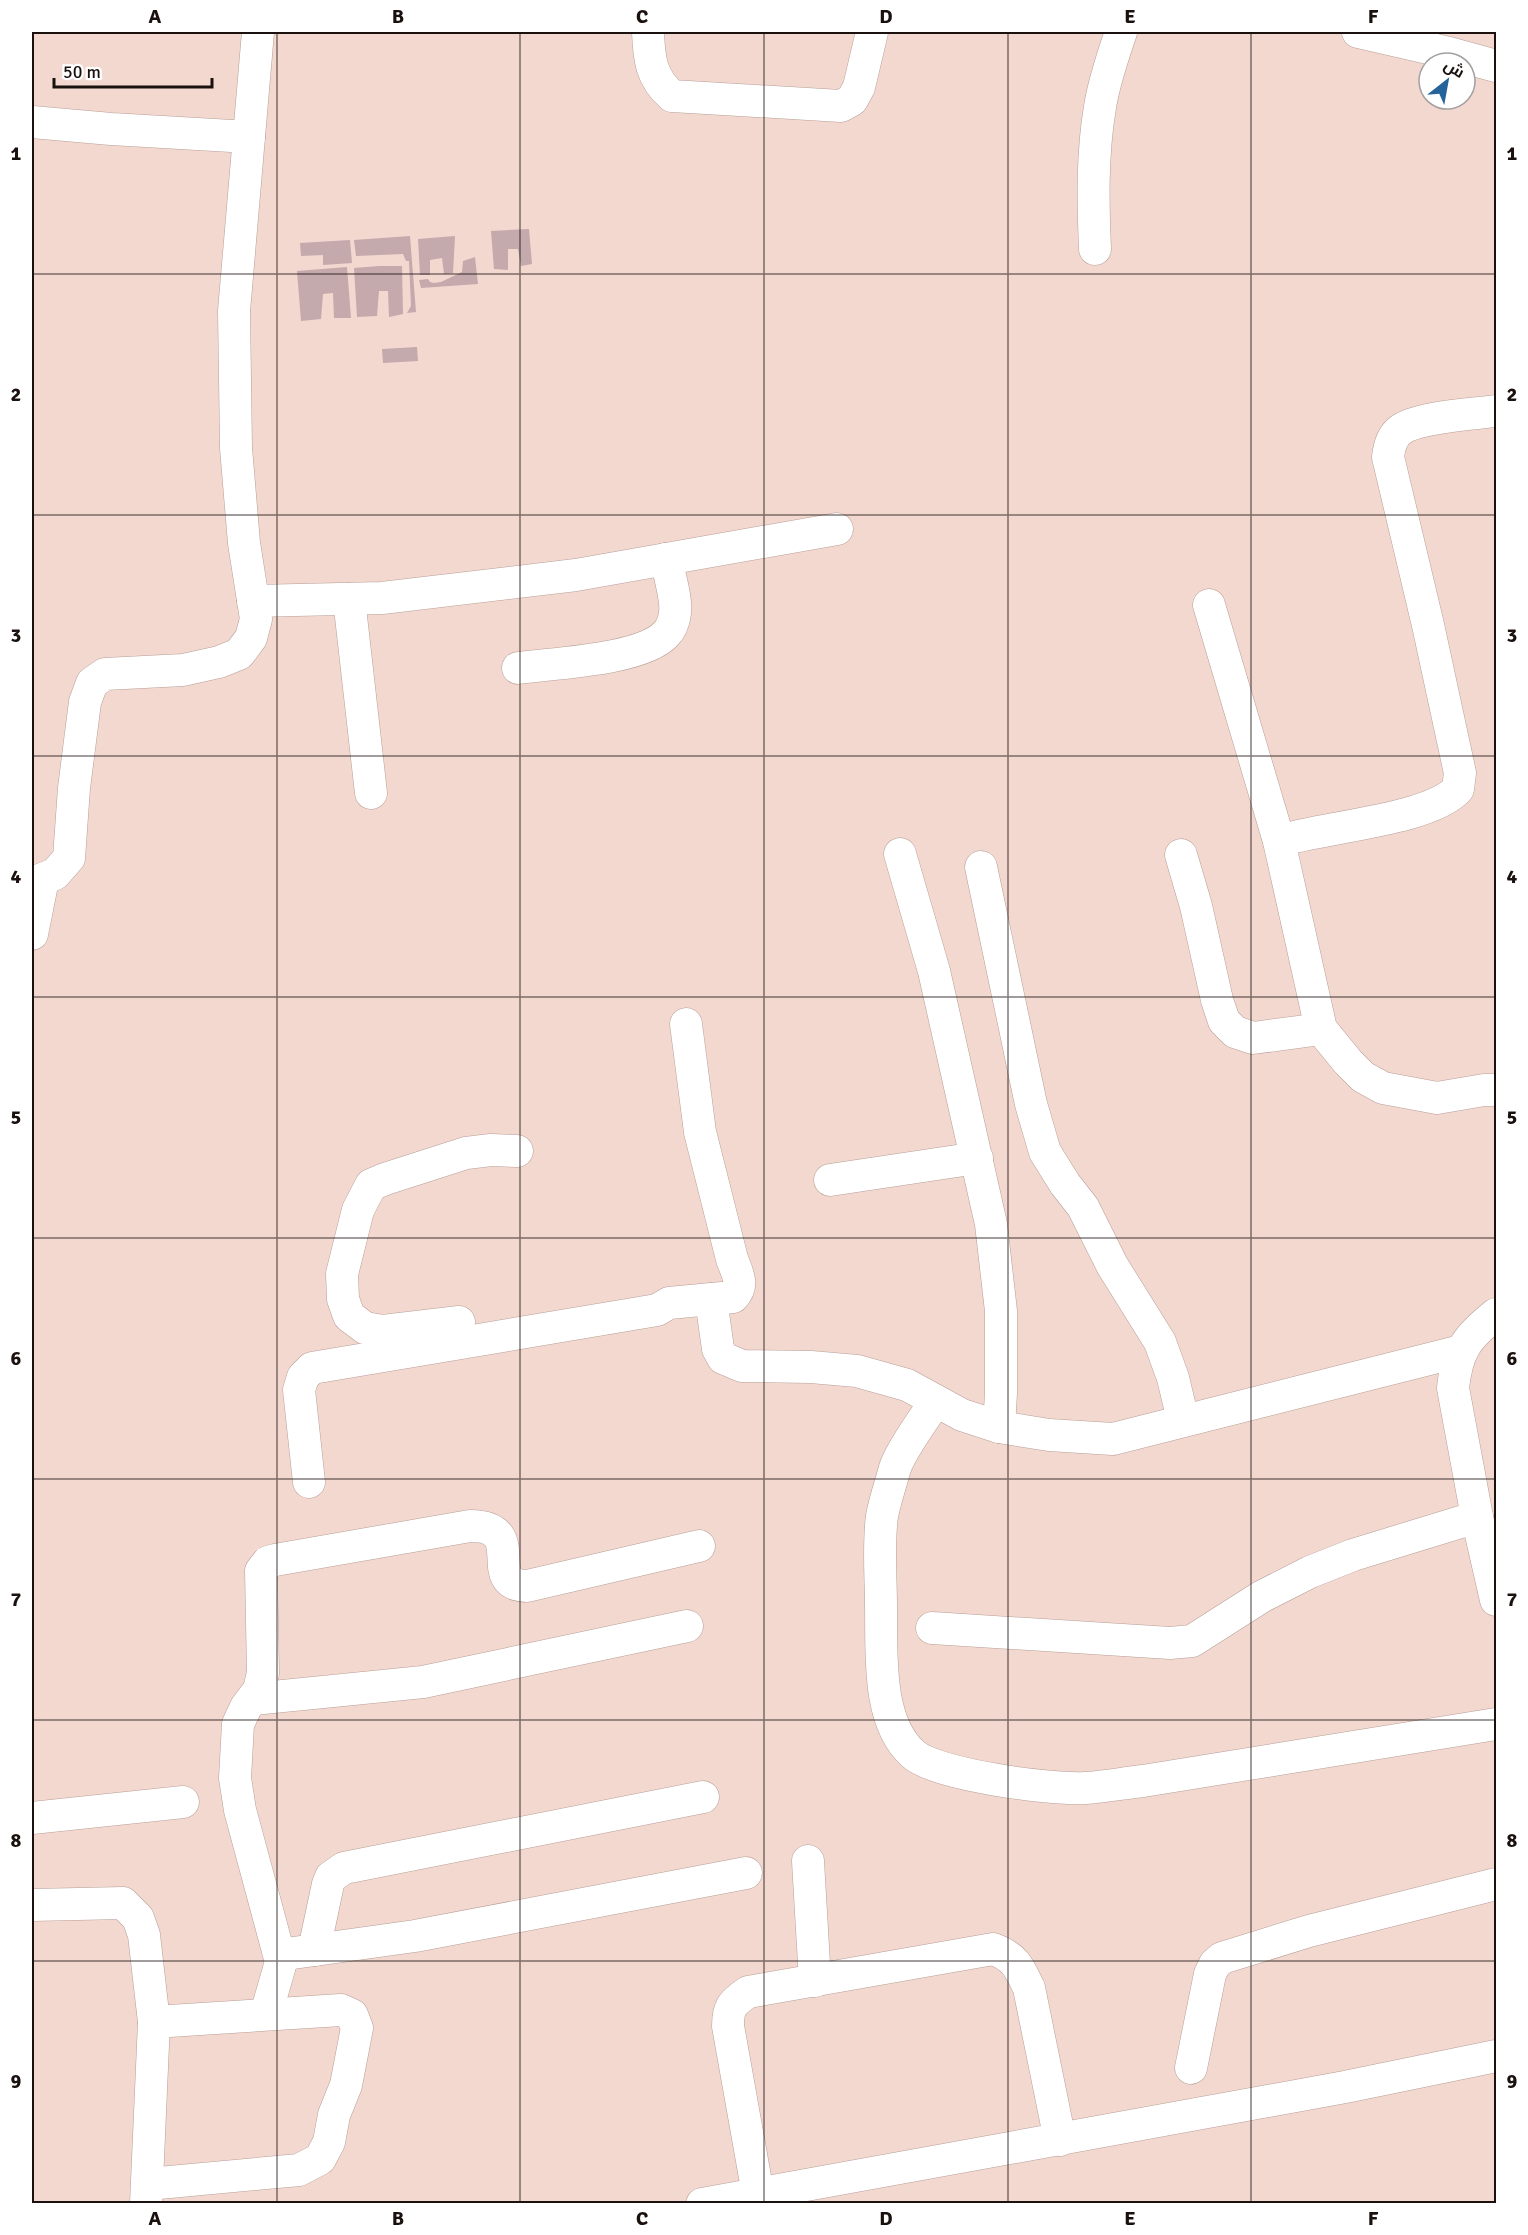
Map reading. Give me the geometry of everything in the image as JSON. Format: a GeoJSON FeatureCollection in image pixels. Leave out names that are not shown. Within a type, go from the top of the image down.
{"type":"FeatureCollection","features":[{"type":"Feature","properties":{"kind":"street"},"geometry":{"type":"LineString","coordinates":[[32,934],[37,881],[55,874],[69,858],[74,788],[85,702],[92,683],[105,674],[183,670],[219,662],[239,654],[251,638],[256,619],[244,543],[236,448],[234,311],[258,32]]}},
{"type":"Feature","properties":{"kind":"street"},"geometry":{"type":"LineString","coordinates":[[648,32],[652,71],[659,85],[672,96],[841,106],[852,100],[859,87],[872,32]]}},
{"type":"Feature","properties":{"kind":"street"},"geometry":{"type":"LineString","coordinates":[[1095,249],[1093,182],[1100,107],[1121,32]]}},
{"type":"Feature","properties":{"kind":"street"},"geometry":{"type":"LineString","coordinates":[[1358,32],[1497,66]]}},
{"type":"Feature","properties":{"kind":"street"},"geometry":{"type":"LineString","coordinates":[[32,122],[249,137]]}},
{"type":"Feature","properties":{"kind":"street"},"geometry":{"type":"LineString","coordinates":[[1279,841],[1311,832],[1415,811],[1444,801],[1458,789],[1460,781],[1458,761],[1388,457],[1390,443],[1399,431],[1416,423],[1497,411]]}},
{"type":"Feature","properties":{"kind":"street"},"geometry":{"type":"LineString","coordinates":[[253,602],[382,598],[576,576],[837,529]]}},
{"type":"Feature","properties":{"kind":"street"},"geometry":{"type":"LineString","coordinates":[[518,668],[630,653],[653,644],[666,635],[672,625],[676,610],[666,559]]}},
{"type":"Feature","properties":{"kind":"street"},"geometry":{"type":"LineString","coordinates":[[349,599],[371,793]]}},
{"type":"Feature","properties":{"kind":"street"},"geometry":{"type":"LineString","coordinates":[[1209,605],[1279,841],[1321,1029],[1363,1077],[1383,1088],[1437,1098],[1497,1090]]}},
{"type":"Feature","properties":{"kind":"street"},"geometry":{"type":"LineString","coordinates":[[900,854],[934,971],[991,1224],[1001,1311],[999,1427]]}},
{"type":"Feature","properties":{"kind":"street"},"geometry":{"type":"LineString","coordinates":[[1180,855],[1196,906],[1217,1000],[1224,1021],[1235,1032],[1253,1038],[1321,1029]]}},
{"type":"Feature","properties":{"kind":"street"},"geometry":{"type":"LineString","coordinates":[[981,867],[1031,1104],[1045,1152],[1083,1207],[1112,1265],[1160,1342],[1173,1378],[1183,1420]]}},
{"type":"Feature","properties":{"kind":"street"},"geometry":{"type":"LineString","coordinates":[[309,1482],[299,1390],[303,1377],[312,1368],[657,1310],[669,1303],[733,1297],[741,1286],[700,1132],[686,1024]]}},
{"type":"Feature","properties":{"kind":"street"},"geometry":{"type":"LineString","coordinates":[[517,1151],[491,1150],[465,1153],[371,1185],[358,1210],[342,1274],[343,1299],[349,1316],[365,1328],[383,1331],[637,1294],[658,1297],[669,1303]]}},
{"type":"Feature","properties":{"kind":"street"},"geometry":{"type":"LineString","coordinates":[[830,1180],[976,1158]]}},
{"type":"Feature","properties":{"kind":"street"},"geometry":{"type":"LineString","coordinates":[[711,1299],[718,1349],[723,1358],[731,1362],[742,1366],[811,1367],[857,1371],[907,1385],[962,1415],[999,1427],[1049,1435],[1113,1439],[1156,1430],[1183,1420],[1293,1395],[1461,1351]]}},
{"type":"Feature","properties":{"kind":"street"},"geometry":{"type":"LineString","coordinates":[[1497,1314],[1470,1338],[1461,1351],[1455,1369],[1453,1388],[1477,1517],[1497,1600]]}},
{"type":"Feature","properties":{"kind":"street"},"geometry":{"type":"LineString","coordinates":[[935,1402],[896,1464],[882,1515],[880,1557],[882,1676],[891,1719],[900,1737],[913,1754],[954,1772],[1050,1787],[1084,1788],[1143,1781],[1497,1724]]}},
{"type":"Feature","properties":{"kind":"street"},"geometry":{"type":"LineString","coordinates":[[932,1628],[1170,1643],[1192,1641],[1261,1597],[1310,1572],[1353,1555],[1477,1517]]}},
{"type":"Feature","properties":{"kind":"street"},"geometry":{"type":"LineString","coordinates":[[280,1962],[240,1810],[234,1778],[238,1724],[246,1707],[259,1690],[263,1673],[261,1571],[268,1562],[470,1526],[485,1526],[495,1530],[501,1540],[505,1575],[508,1581],[516,1585],[527,1586],[699,1546]]}},
{"type":"Feature","properties":{"kind":"street"},"geometry":{"type":"LineString","coordinates":[[253,1699],[423,1682],[687,1626]]}},
{"type":"Feature","properties":{"kind":"street"},"geometry":{"type":"LineString","coordinates":[[314,1950],[328,1884],[331,1877],[344,1868],[703,1797]]}},
{"type":"Feature","properties":{"kind":"street"},"geometry":{"type":"LineString","coordinates":[[32,1818],[183,1802]]}},
{"type":"Feature","properties":{"kind":"street"},"geometry":{"type":"LineString","coordinates":[[808,1861],[816,1981]]}},
{"type":"Feature","properties":{"kind":"street"},"geometry":{"type":"LineString","coordinates":[[266,2014],[280,1962],[286,1954],[415,1936],[746,1873]]}},
{"type":"Feature","properties":{"kind":"street"},"geometry":{"type":"LineString","coordinates":[[1191,2068],[1210,1974],[1215,1964],[1222,1958],[1310,1931],[1497,1884]]}},
{"type":"Feature","properties":{"kind":"street"},"geometry":{"type":"LineString","coordinates":[[32,1905],[123,1903],[138,1918],[144,1935],[154,2022],[147,2194],[299,2170],[324,2155],[334,2115],[346,2085],[357,2028],[356,2020],[349,2013],[341,2010],[154,2022]]}},
{"type":"Feature","properties":{"kind":"street"},"geometry":{"type":"LineString","coordinates":[[758,2194],[728,2026],[728,2013],[734,2001],[747,1992],[993,1949],[1008,1954],[1018,1966],[1029,1988],[1060,2140]]}},
{"type":"Feature","properties":{"kind":"street"},"geometry":{"type":"LineString","coordinates":[[702,2204],[1345,2087],[1497,2056]]}},
{"type":"Feature","properties":{"kind":"building"},"geometry":{"type":"Polygon","coordinates":[[[529,229],[532,264],[521,266],[518,249],[508,249],[508,270],[494,269],[491,231],[529,229]]]}},
{"type":"Feature","properties":{"kind":"building"},"geometry":{"type":"Polygon","coordinates":[[[410,236],[416,312],[407,313],[411,306],[409,261],[406,261],[403,254],[356,256],[354,240],[410,236]]]}},
{"type":"Feature","properties":{"kind":"building"},"geometry":{"type":"Polygon","coordinates":[[[455,236],[453,273],[444,274],[442,258],[430,260],[430,275],[420,275],[418,239],[455,236]]]}},
{"type":"Feature","properties":{"kind":"building"},"geometry":{"type":"Polygon","coordinates":[[[350,240],[352,263],[323,265],[323,255],[301,256],[300,243],[350,240]]]}},
{"type":"Feature","properties":{"kind":"building"},"geometry":{"type":"Polygon","coordinates":[[[475,257],[478,284],[421,288],[419,280],[428,279],[434,283],[441,282],[462,272],[463,261],[475,257]]]}},
{"type":"Feature","properties":{"kind":"building"},"geometry":{"type":"Polygon","coordinates":[[[402,266],[403,314],[389,317],[388,291],[379,291],[377,316],[357,317],[354,268],[402,266]]]}},
{"type":"Feature","properties":{"kind":"building"},"geometry":{"type":"Polygon","coordinates":[[[347,267],[351,318],[334,318],[333,293],[323,294],[321,319],[301,321],[297,271],[347,267]]]}},
{"type":"Feature","properties":{"kind":"building"},"geometry":{"type":"Polygon","coordinates":[[[417,347],[418,361],[383,363],[382,349],[417,347]]]}}]}
